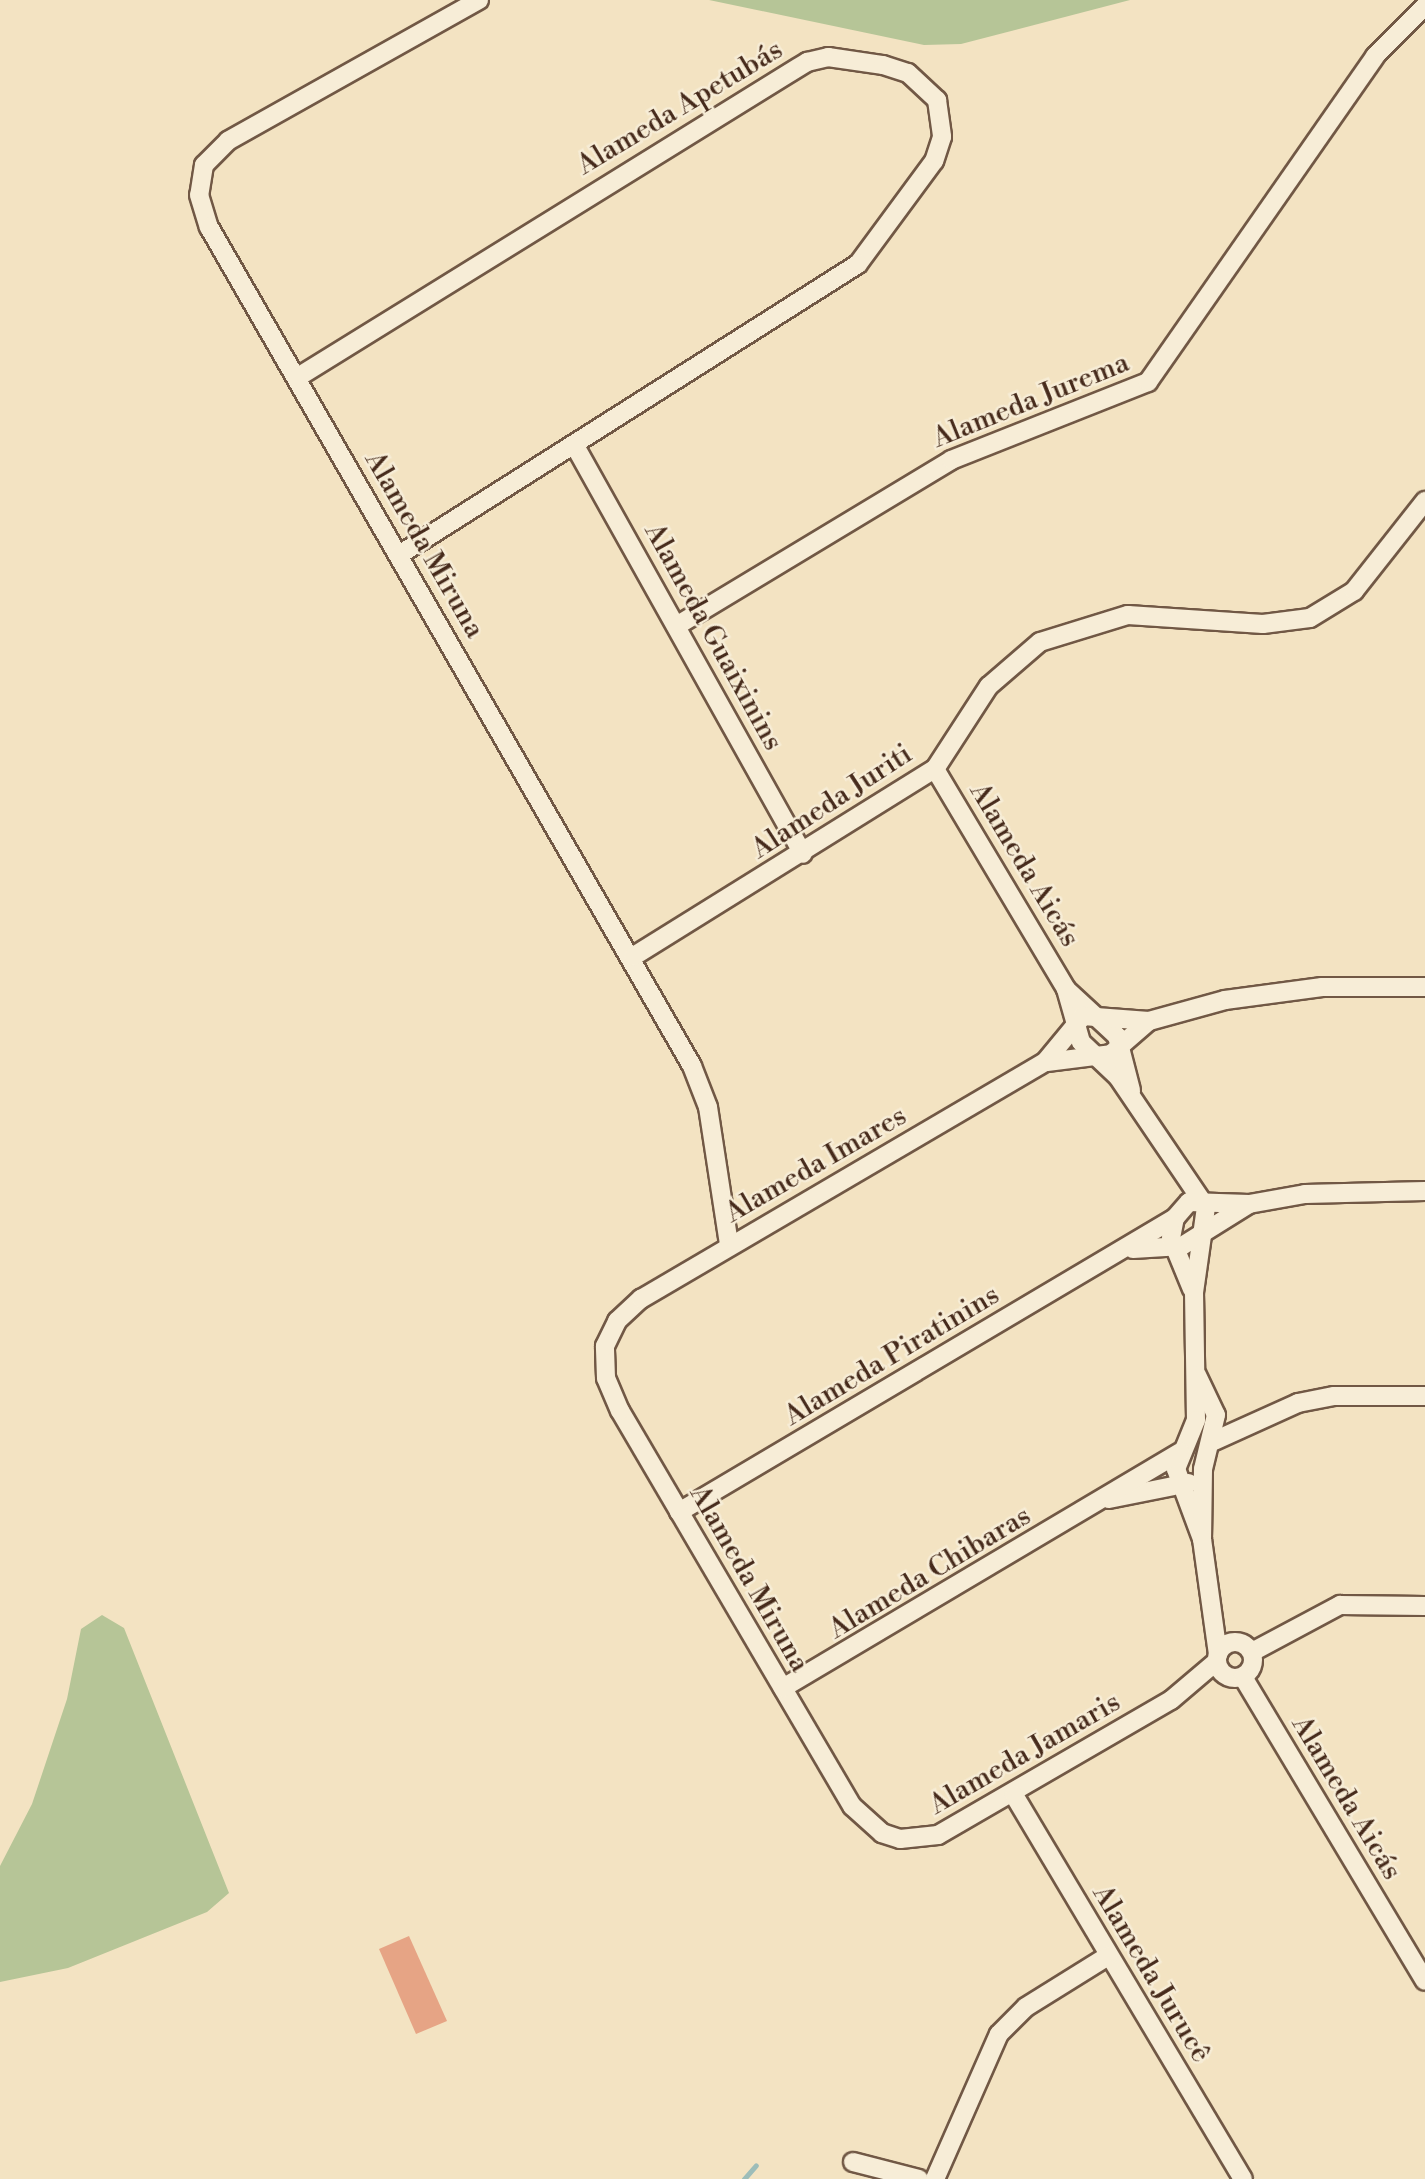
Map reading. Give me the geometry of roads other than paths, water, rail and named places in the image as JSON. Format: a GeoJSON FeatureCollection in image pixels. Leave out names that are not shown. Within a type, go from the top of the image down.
{"type":"FeatureCollection","features":[{"type":"Feature","properties":{"kind":"street","name":"Alameda Miruna"},"geometry":{"type":"LineString","coordinates":[[479,0],[228,141],[204,165],[199,195],[209,227],[634,956],[708,1107],[729,1245]]}},
{"type":"Feature","properties":{"kind":"street","name":"Alameda Jurema"},"geometry":{"type":"LineString","coordinates":[[678,625],[951,460],[1148,383],[1374,56],[1425,6]]}},
{"type":"Feature","properties":{"kind":"street","name":"Alameda Apetubás"},"geometry":{"type":"LineString","coordinates":[[298,377],[807,62],[857,59],[908,73],[923,84],[937,100],[942,137],[934,161],[879,243],[839,276],[575,446],[399,555]]}},
{"type":"Feature","properties":{"kind":"street","name":"Alameda Guaixinins"},"geometry":{"type":"LineString","coordinates":[[575,446],[678,625],[803,854]]}},
{"type":"Feature","properties":{"kind":"street","name":"Alameda Juriti"},"geometry":{"type":"LineString","coordinates":[[634,956],[803,854],[934,769],[989,686],[1040,642],[1128,615],[1263,624],[1310,618],[1354,591],[1425,501]]}},
{"type":"Feature","properties":{"kind":"street","name":"Alameda Aicás"},"geometry":{"type":"LineString","coordinates":[[934,769],[1066,989],[1075,1030],[1132,1097],[1204,1201],[1198,1236],[1194,1292],[1196,1420],[1180,1452],[1179,1484],[1202,1539]]}},
{"type":"Feature","properties":{"kind":"street"},"geometry":{"type":"LineString","coordinates":[[1045,1062],[1075,1030],[1083,1016],[1149,1021],[1285,991],[1425,987]]}},
{"type":"Feature","properties":{"kind":"street","name":"Alameda Aicás"},"geometry":{"type":"LineString","coordinates":[[1066,989],[1100,1017],[1122,1048],[1132,1097]]}},
{"type":"Feature","properties":{"kind":"street"},"geometry":{"type":"LineString","coordinates":[[1045,1062],[1122,1048],[1149,1021]]}},
{"type":"Feature","properties":{"kind":"street","name":"Alameda Imares"},"geometry":{"type":"LineString","coordinates":[[617,1321],[729,1245],[1045,1062]]}},
{"type":"Feature","properties":{"kind":"street","name":"Alameda Aicás"},"geometry":{"type":"LineString","coordinates":[[1174,1160],[1180,1212],[1173,1249],[1194,1292]]}},
{"type":"Feature","properties":{"kind":"street"},"geometry":{"type":"LineString","coordinates":[[1180,1212],[1204,1201],[1249,1204],[1305,1194],[1425,1191]]}},
{"type":"Feature","properties":{"kind":"street"},"geometry":{"type":"LineString","coordinates":[[1133,1249],[1173,1249],[1249,1204]]}},
{"type":"Feature","properties":{"kind":"street","name":"Alameda Piratinins"},"geometry":{"type":"LineString","coordinates":[[679,1511],[1133,1249],[1180,1212]]}},
{"type":"Feature","properties":{"kind":"street","name":"Alameda Miruna"},"geometry":{"type":"LineString","coordinates":[[617,1321],[605,1346],[606,1378],[679,1511],[852,1805],[874,1827],[900,1839]]}},
{"type":"Feature","properties":{"kind":"street","name":"Alameda Aicás"},"geometry":{"type":"LineString","coordinates":[[1194,1365],[1216,1415],[1214,1441],[1203,1479],[1202,1539],[1206,1595],[1226,1667],[1425,1981]]}},
{"type":"Feature","properties":{"kind":"street"},"geometry":{"type":"LineString","coordinates":[[1214,1441],[1252,1421],[1334,1396],[1425,1396]]}},
{"type":"Feature","properties":{"kind":"street"},"geometry":{"type":"LineString","coordinates":[[1196,1420],[1216,1415],[1252,1421]]}},
{"type":"Feature","properties":{"kind":"street","name":"Alameda Chibaras"},"geometry":{"type":"LineString","coordinates":[[783,1688],[1180,1452]]}},
{"type":"Feature","properties":{"kind":"street"},"geometry":{"type":"LineString","coordinates":[[1102,1500],[1203,1479]]}},
{"type":"Feature","properties":{"kind":"street"},"geometry":{"type":"LineString","coordinates":[[1206,1595],[1245,1648],[1252,1670],[1226,1667]]}},
{"type":"Feature","properties":{"kind":"street"},"geometry":{"type":"LineString","coordinates":[[1245,1648],[1340,1605],[1425,1606]]}},
{"type":"Feature","properties":{"kind":"street","name":"Alameda Jamaris"},"geometry":{"type":"LineString","coordinates":[[900,1839],[938,1835],[1014,1795],[1226,1667],[1245,1648]]}},
{"type":"Feature","properties":{"kind":"street","name":"Alameda Jurucê"},"geometry":{"type":"LineString","coordinates":[[1014,1795],[1243,2179]]}},
{"type":"Feature","properties":{"kind":"street"},"geometry":{"type":"LineString","coordinates":[[935,2179],[999,2034],[1026,2007],[1108,1956]]}},
{"type":"Feature","properties":{"kind":"street"},"geometry":{"type":"LineString","coordinates":[[853,2162],[919,2179]]}},
{"type":"Feature","properties":{"kind":"waterway"},"geometry":{"type":"LineString","coordinates":[[744,2179],[756,2165]]}}]}
